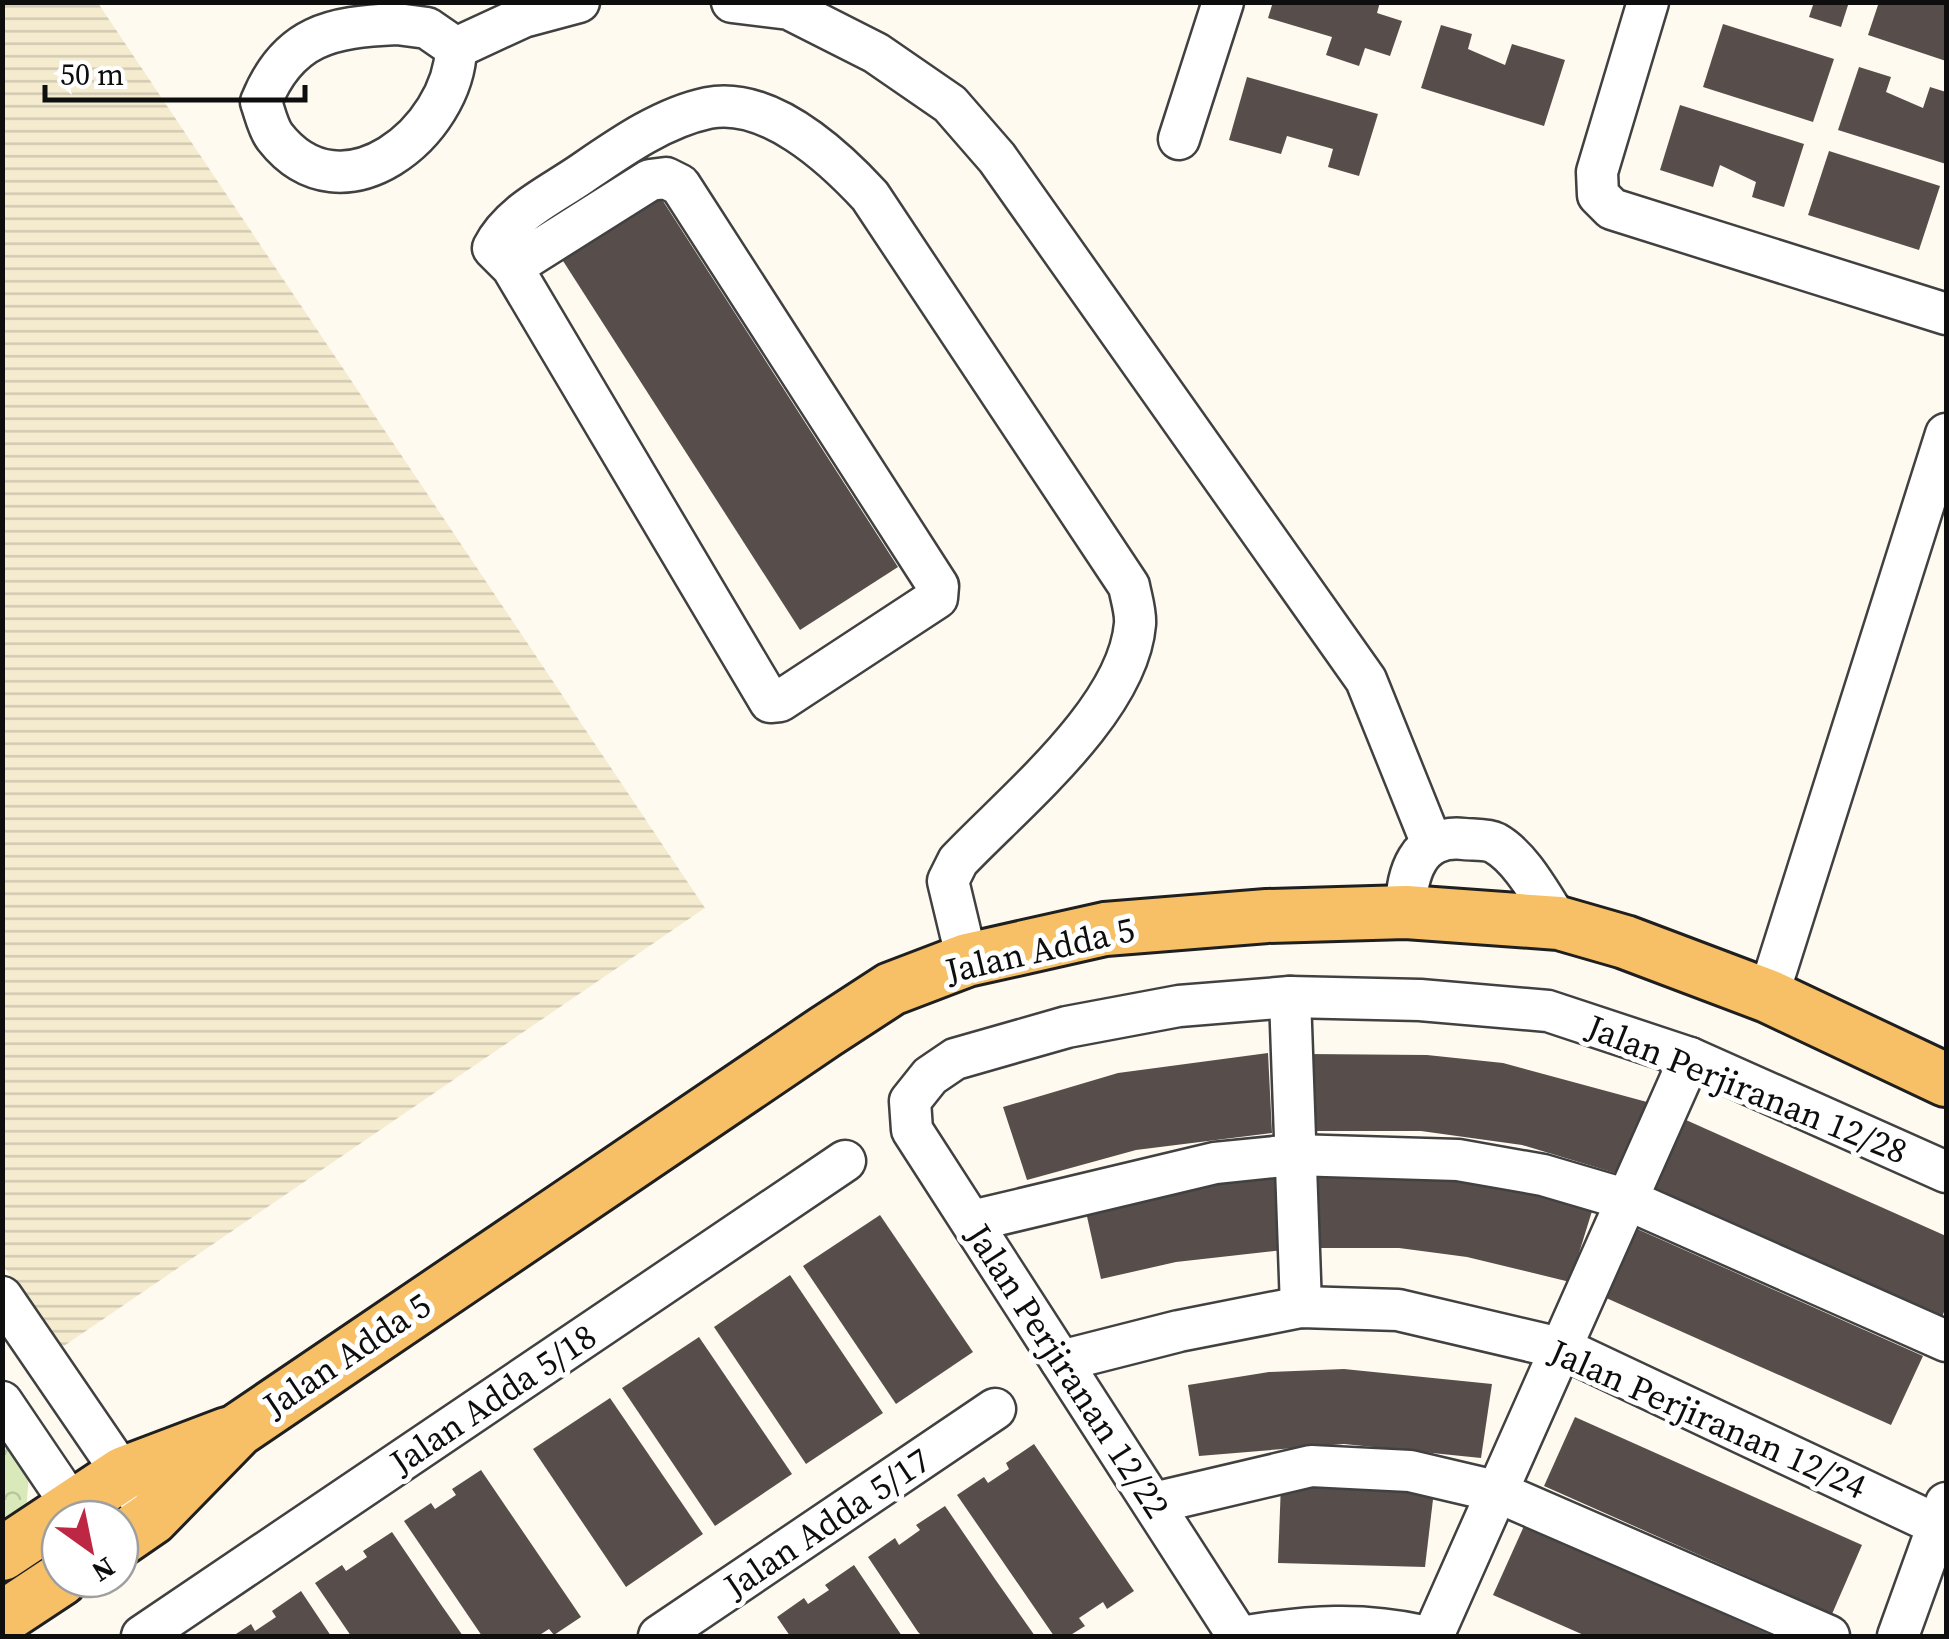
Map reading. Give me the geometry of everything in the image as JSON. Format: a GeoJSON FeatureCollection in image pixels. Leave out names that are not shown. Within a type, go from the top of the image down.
{"type":"FeatureCollection","features":[{"type":"Feature","properties":{"kind":"main road","name":"Jalan Adda 5"},"geometry":{"type":"LineString","coordinates":[[140,1525],[238,1430],[858,1010],[892,989],[967,960],[1105,928],[1267,916],[1406,912],[1559,923],[1768,996],[1946,1080]]}},
{"type":"Feature","properties":{"kind":"main road","name":"Jalan Adda 5"},"geometry":{"type":"LineString","coordinates":[[93,1499],[124,1473],[238,1430]]}},
{"type":"Feature","properties":{"kind":"main road","name":"Jalan Adda 5"},"geometry":{"type":"LineString","coordinates":[[2,1554],[40,1533]]}},
{"type":"Feature","properties":{"kind":"main road"},"geometry":{"type":"LineString","coordinates":[[2,1618],[40,1593]]}},
{"type":"Feature","properties":{"kind":"street"},"geometry":{"type":"LineString","coordinates":[[456,48],[523,17],[579,2]]}},
{"type":"Feature","properties":{"kind":"street"},"geometry":{"type":"LineString","coordinates":[[732,2],[790,9],[876,52],[950,104],[997,158],[1366,680],[1432,844]]}},
{"type":"Feature","properties":{"kind":"street"},"geometry":{"type":"LineString","coordinates":[[1179,138],[1222,2]]}},
{"type":"Feature","properties":{"kind":"street"},"geometry":{"type":"LineString","coordinates":[[1648,2],[1598,172],[1598,195],[1612,209],[1946,314]]}},
{"type":"Feature","properties":{"kind":"street"},"geometry":{"type":"LineString","coordinates":[[397,24],[427,28],[456,48],[456,72],[448,94],[428,122],[402,150],[362,170],[329,171],[302,162],[274,136],[261,102],[272,73],[324,31],[397,24]]}},
{"type":"Feature","properties":{"kind":"street"},"geometry":{"type":"LineString","coordinates":[[512,267],[650,180],[666,178],[680,186],[938,586],[937,598],[780,701],[770,702],[512,267],[493,248],[512,222],[651,132],[712,107],[786,125],[831,154],[870,196],[1129,586],[1136,623],[1110,692],[1094,718],[958,860],[948,882],[967,960]]}},
{"type":"Feature","properties":{"kind":"street"},"geometry":{"type":"LineString","coordinates":[[1768,996],[1946,434]]}},
{"type":"Feature","properties":{"kind":"street"},"geometry":{"type":"LineString","coordinates":[[1406,912],[1406,878],[1416,859],[1432,844],[1452,838],[1494,842],[1518,865],[1559,923]]}},
{"type":"Feature","properties":{"kind":"street"},"geometry":{"type":"LineString","coordinates":[[1290,997],[1301,1307]]}},
{"type":"Feature","properties":{"kind":"street","name":"Jalan Perjiranan 12/28"},"geometry":{"type":"LineString","coordinates":[[910,1101],[930,1076],[955,1059],[1067,1028],[1179,1006],[1290,997],[1420,1000],[1548,1011],[1690,1058],[1946,1172]]}},
{"type":"Feature","properties":{"kind":"street"},"geometry":{"type":"LineString","coordinates":[[1433,1636],[1495,1491],[1564,1349],[1690,1058]]}},
{"type":"Feature","properties":{"kind":"street","name":"Jalan Perjiranan 12/22"},"geometry":{"type":"LineString","coordinates":[[910,1101],[912,1130],[1238,1636]]}},
{"type":"Feature","properties":{"kind":"street"},"geometry":{"type":"LineString","coordinates":[[972,1221],[1216,1163],[1294,1156],[1458,1160],[1543,1175],[1628,1200],[1946,1341]]}},
{"type":"Feature","properties":{"kind":"street","name":"Jalan Adda 5/18"},"geometry":{"type":"LineString","coordinates":[[142,1636],[845,1162]]}},
{"type":"Feature","properties":{"kind":"street"},"geometry":{"type":"LineString","coordinates":[[2,1297],[124,1473],[130,1499]]}},
{"type":"Feature","properties":{"kind":"street","name":"Jalan Perjiranan 12/24"},"geometry":{"type":"LineString","coordinates":[[1061,1361],[1179,1331],[1301,1307],[1398,1310],[1564,1349],[1944,1519]]}},
{"type":"Feature","properties":{"kind":"street"},"geometry":{"type":"LineString","coordinates":[[2,1402],[68,1499]]}},
{"type":"Feature","properties":{"kind":"street","name":"Jalan Adda 5/17"},"geometry":{"type":"LineString","coordinates":[[659,1636],[995,1409]]}},
{"type":"Feature","properties":{"kind":"street"},"geometry":{"type":"LineString","coordinates":[[1154,1504],[1311,1466],[1410,1471],[1495,1491],[1829,1636]]}},
{"type":"Feature","properties":{"kind":"street"},"geometry":{"type":"LineString","coordinates":[[1898,1636],[1944,1519]]}},
{"type":"Feature","properties":{"kind":"street"},"geometry":{"type":"LineString","coordinates":[[1247,1636],[1322,1624],[1376,1626],[1422,1636]]}},
{"type":"Feature","properties":{"kind":"shaded area"},"geometry":{"type":"Polygon","coordinates":[[[2,3],[98,3],[705,908],[61,1348],[2,1264],[2,3]]]}},
{"type":"Feature","properties":{"kind":"green space"},"geometry":{"type":"Polygon","coordinates":[[[2,1435],[29,1473],[25,1526],[2,1541],[2,1435]]]}},
{"type":"Feature","properties":{"kind":"building"},"geometry":{"type":"Polygon","coordinates":[[[1273,2],[1380,2],[1377,13],[1402,21],[1390,56],[1365,48],[1359,66],[1326,55],[1332,37],[1268,18],[1273,2]]]}},
{"type":"Feature","properties":{"kind":"building"},"geometry":{"type":"Polygon","coordinates":[[[1814,2],[1849,2],[1841,27],[1809,17],[1814,2]]]}},
{"type":"Feature","properties":{"kind":"building"},"geometry":{"type":"Polygon","coordinates":[[[1879,2],[1946,2],[1946,61],[1868,35],[1879,2]]]}},
{"type":"Feature","properties":{"kind":"building"},"geometry":{"type":"Polygon","coordinates":[[[1723,24],[1834,59],[1813,122],[1703,87],[1723,24]]]}},
{"type":"Feature","properties":{"kind":"building"},"geometry":{"type":"Polygon","coordinates":[[[1441,25],[1472,34],[1468,49],[1505,65],[1512,44],[1565,60],[1544,126],[1421,88],[1441,25]]]}},
{"type":"Feature","properties":{"kind":"building"},"geometry":{"type":"Polygon","coordinates":[[[1859,67],[1891,77],[1886,92],[1923,108],[1930,87],[1946,92],[1946,164],[1838,130],[1859,67]]]}},
{"type":"Feature","properties":{"kind":"building"},"geometry":{"type":"Polygon","coordinates":[[[1247,77],[1378,114],[1359,176],[1328,167],[1333,149],[1287,136],[1281,154],[1229,140],[1247,77]]]}},
{"type":"Feature","properties":{"kind":"building"},"geometry":{"type":"Polygon","coordinates":[[[1680,105],[1804,144],[1784,207],[1752,197],[1756,182],[1720,165],[1713,187],[1660,170],[1680,105]]]}},
{"type":"Feature","properties":{"kind":"building"},"geometry":{"type":"Polygon","coordinates":[[[1829,151],[1940,186],[1919,250],[1808,215],[1829,151]]]}},
{"type":"Feature","properties":{"kind":"building"},"geometry":{"type":"Polygon","coordinates":[[[654,187],[898,567],[800,630],[556,250],[654,187]]]}},
{"type":"Feature","properties":{"kind":"building"},"geometry":{"type":"Polygon","coordinates":[[[1268,1053],[1272,1133],[1136,1150],[1027,1180],[1003,1107],[1118,1073],[1268,1053]]]}},
{"type":"Feature","properties":{"kind":"building"},"geometry":{"type":"Polygon","coordinates":[[[1307,1054],[1427,1055],[1503,1063],[1647,1102],[1625,1176],[1522,1145],[1421,1131],[1310,1131],[1307,1054]]]}},
{"type":"Feature","properties":{"kind":"building"},"geometry":{"type":"Polygon","coordinates":[[[1686,1120],[1946,1236],[1946,1307],[1942,1317],[1654,1189],[1686,1120]]]}},
{"type":"Feature","properties":{"kind":"building"},"geometry":{"type":"Polygon","coordinates":[[[1314,1170],[1404,1173],[1523,1189],[1593,1208],[1570,1282],[1467,1257],[1399,1248],[1317,1248],[1314,1170]]]}},
{"type":"Feature","properties":{"kind":"building"},"geometry":{"type":"Polygon","coordinates":[[[1278,1171],[1283,1250],[1176,1262],[1101,1279],[1084,1203],[1278,1171]]]}},
{"type":"Feature","properties":{"kind":"building"},"geometry":{"type":"Polygon","coordinates":[[[880,1215],[973,1352],[896,1404],[803,1266],[880,1215]]]}},
{"type":"Feature","properties":{"kind":"building"},"geometry":{"type":"Polygon","coordinates":[[[1635,1228],[1923,1356],[1891,1425],[1604,1297],[1635,1228]]]}},
{"type":"Feature","properties":{"kind":"building"},"geometry":{"type":"Polygon","coordinates":[[[790,1275],[883,1413],[806,1464],[714,1327],[790,1275]]]}},
{"type":"Feature","properties":{"kind":"building"},"geometry":{"type":"Polygon","coordinates":[[[699,1337],[792,1474],[715,1526],[622,1388],[699,1337]]]}},
{"type":"Feature","properties":{"kind":"building"},"geometry":{"type":"Polygon","coordinates":[[[1344,1369],[1492,1384],[1481,1458],[1344,1444],[1199,1456],[1188,1385],[1269,1372],[1344,1369]]]}},
{"type":"Feature","properties":{"kind":"building"},"geometry":{"type":"Polygon","coordinates":[[[610,1398],[703,1534],[626,1587],[533,1449],[610,1398]]]}},
{"type":"Feature","properties":{"kind":"building"},"geometry":{"type":"Polygon","coordinates":[[[1575,1417],[1862,1545],[1832,1614],[1544,1486],[1575,1417]]]}},
{"type":"Feature","properties":{"kind":"building"},"geometry":{"type":"Polygon","coordinates":[[[1034,1444],[1134,1591],[1107,1609],[1103,1602],[1079,1618],[1085,1626],[1069,1636],[1054,1636],[957,1495],[984,1477],[988,1483],[1009,1469],[1006,1463],[1034,1444]]]}},
{"type":"Feature","properties":{"kind":"building"},"geometry":{"type":"Polygon","coordinates":[[[481,1470],[581,1617],[554,1635],[549,1629],[538,1636],[482,1636],[404,1521],[431,1503],[435,1509],[456,1495],[452,1489],[481,1470]]]}},
{"type":"Feature","properties":{"kind":"building"},"geometry":{"type":"Polygon","coordinates":[[[1281,1484],[1434,1491],[1425,1567],[1278,1563],[1281,1484]]]}},
{"type":"Feature","properties":{"kind":"building"},"geometry":{"type":"Polygon","coordinates":[[[945,1506],[1035,1636],[922,1636],[918,1632],[868,1557],[895,1538],[899,1545],[920,1530],[916,1525],[945,1506]]]}},
{"type":"Feature","properties":{"kind":"building"},"geometry":{"type":"Polygon","coordinates":[[[1524,1526],[1773,1636],[1586,1636],[1493,1595],[1524,1526]]]}},
{"type":"Feature","properties":{"kind":"building"},"geometry":{"type":"Polygon","coordinates":[[[392,1532],[463,1636],[351,1636],[315,1583],[342,1565],[346,1571],[367,1557],[363,1551],[392,1532]]]}},
{"type":"Feature","properties":{"kind":"building"},"geometry":{"type":"Polygon","coordinates":[[[854,1565],[902,1636],[790,1636],[777,1617],[804,1598],[808,1604],[829,1590],[825,1585],[854,1565]]]}},
{"type":"Feature","properties":{"kind":"building"},"geometry":{"type":"Polygon","coordinates":[[[301,1591],[331,1636],[233,1636],[251,1624],[255,1631],[276,1617],[272,1611],[301,1591]]]}}]}
